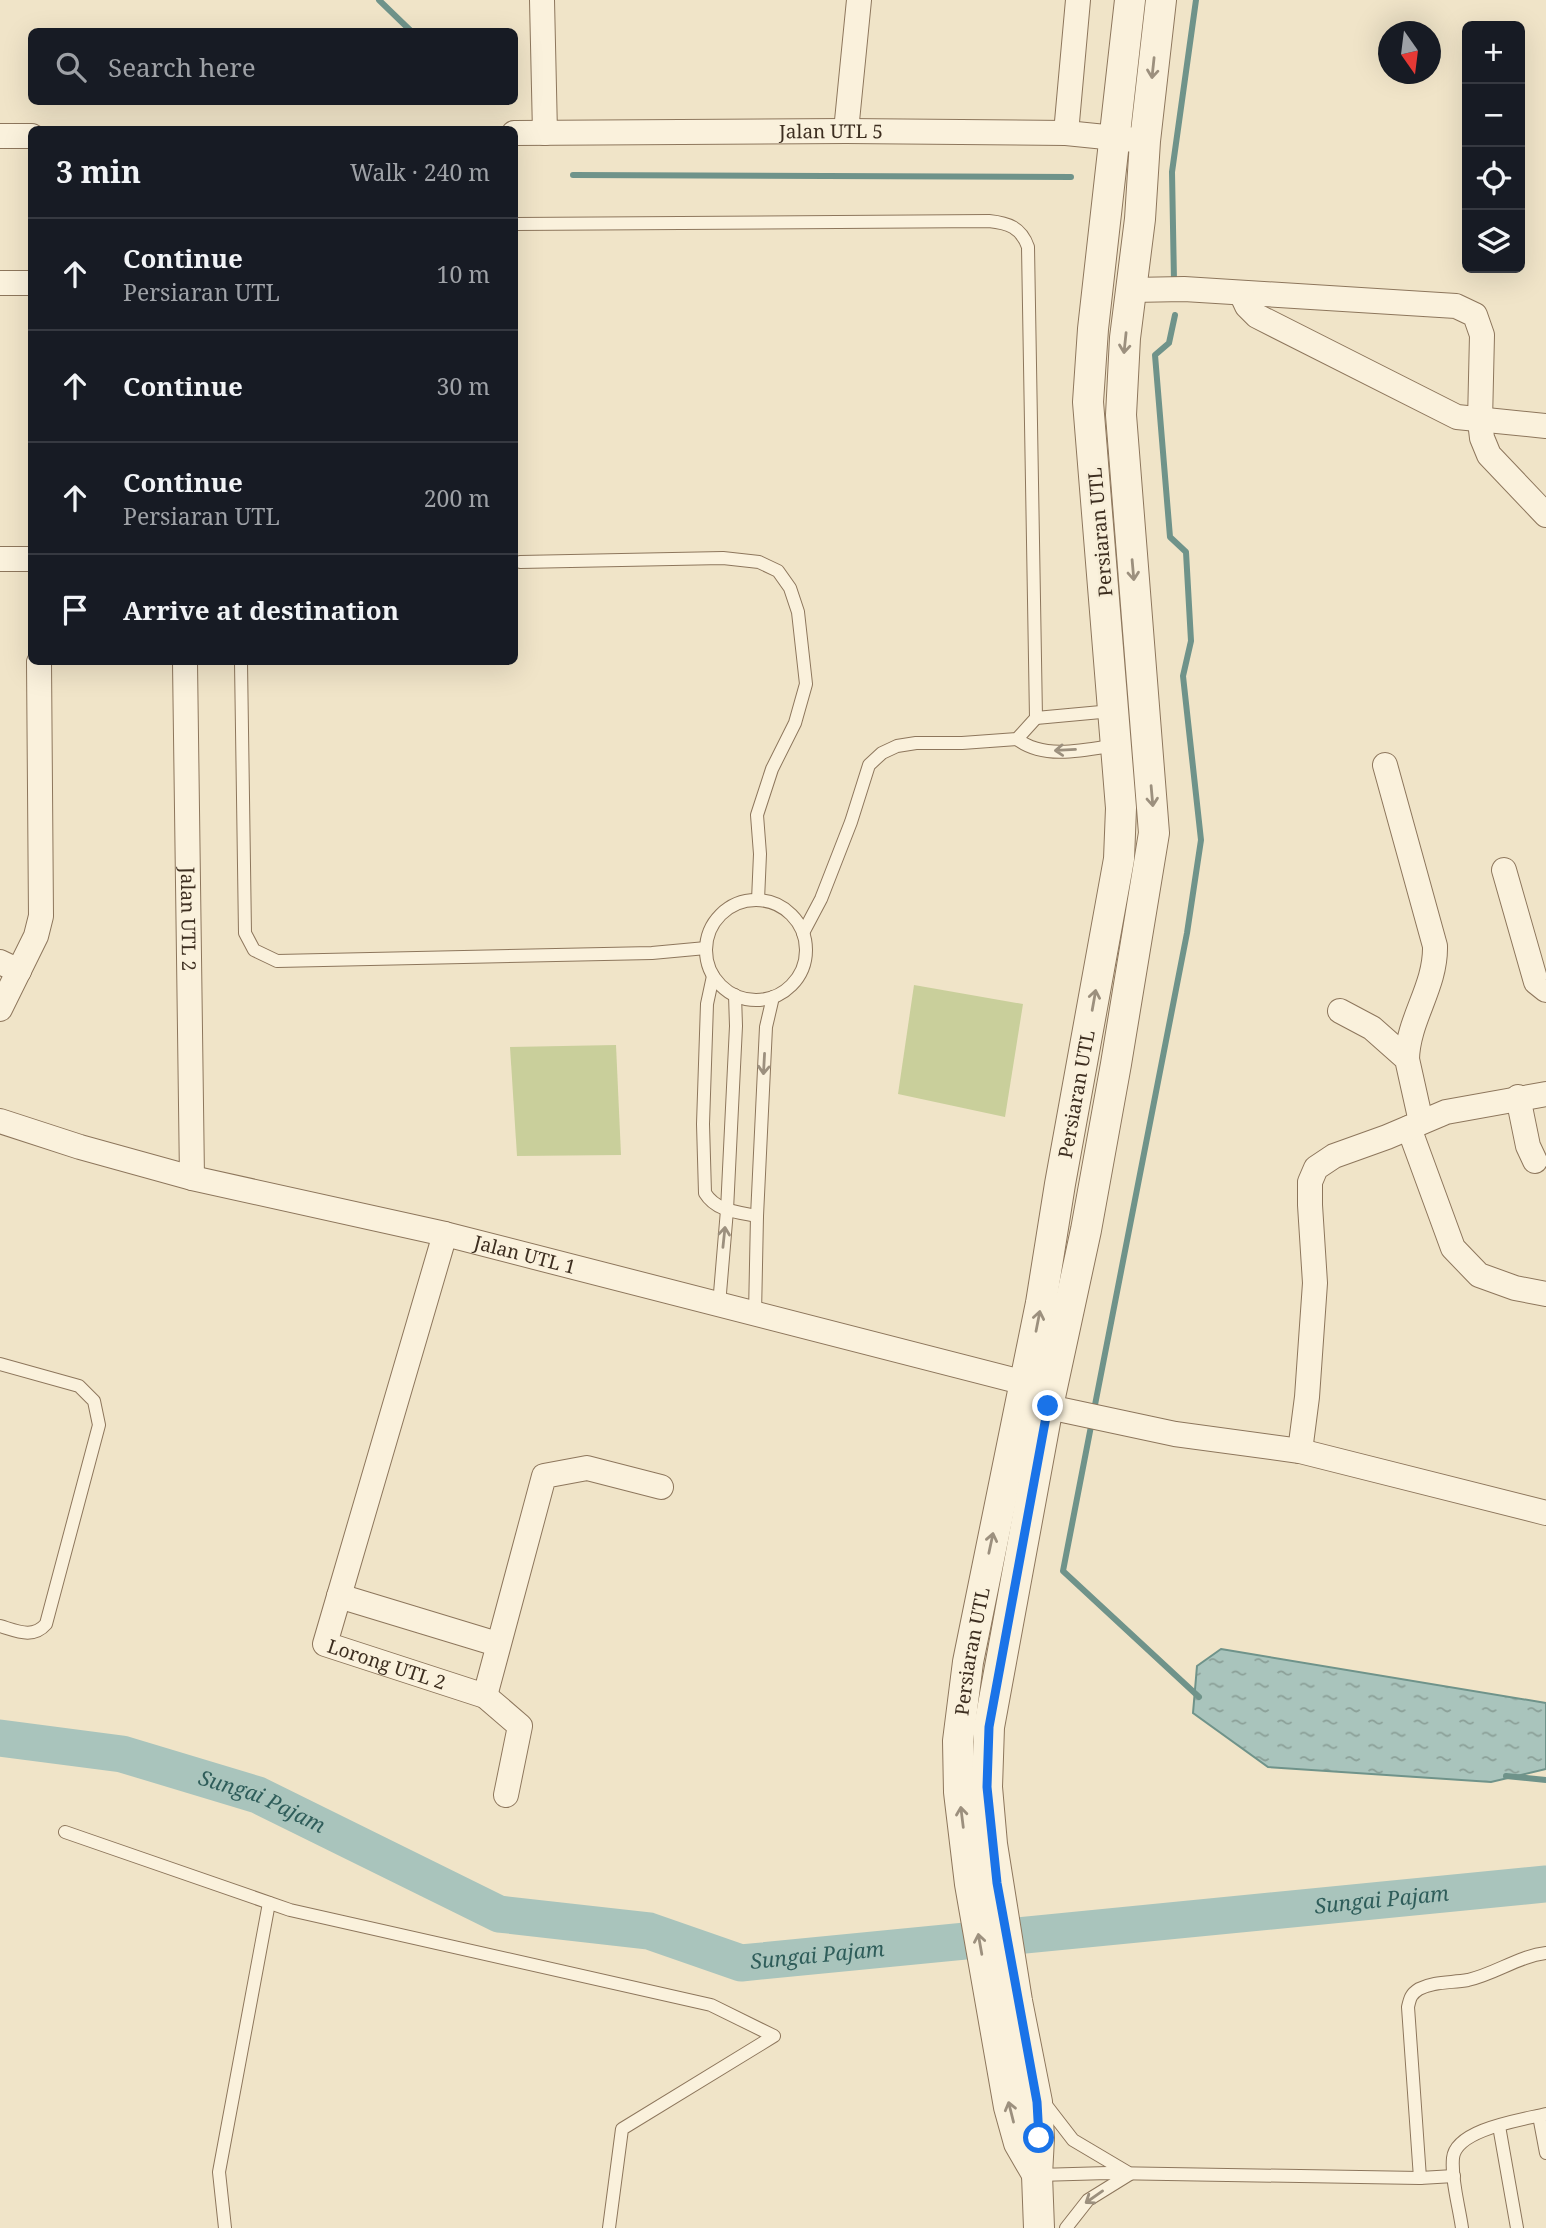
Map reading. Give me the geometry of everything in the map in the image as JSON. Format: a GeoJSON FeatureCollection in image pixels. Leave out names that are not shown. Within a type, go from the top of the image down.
{"type":"FeatureCollection","features":[{"type":"Feature","properties":{"kind":"street"},"geometry":{"type":"LineString","coordinates":[[542,0],[544,133]]}},
{"type":"Feature","properties":{"kind":"street"},"geometry":{"type":"LineString","coordinates":[[846,131],[859,0]]}},
{"type":"Feature","properties":{"kind":"street"},"geometry":{"type":"LineString","coordinates":[[1066,133],[1078,0]]}},
{"type":"Feature","properties":{"kind":"street","name":"Persiaran UTL"},"geometry":{"type":"LineString","coordinates":[[1037,2175],[1019,2143],[1016,2131],[1004,2002],[984,1884],[989,1727],[1044,1398],[1119,859],[1121,808],[1088,402],[1093,329],[1130,0]]}},
{"type":"Feature","properties":{"kind":"street","name":"Persiaran UTL"},"geometry":{"type":"LineString","coordinates":[[1044,1398],[1091,1204],[1154,833],[1121,415],[1124,352],[1161,0]]}},
{"type":"Feature","properties":{"kind":"street","name":"Jalan UTL 5"},"geometry":{"type":"LineString","coordinates":[[518,133],[1066,133],[1145,141]]}},
{"type":"Feature","properties":{"kind":"street"},"geometry":{"type":"LineString","coordinates":[[0,136],[28,136]]}},
{"type":"Feature","properties":{"kind":"street"},"geometry":{"type":"LineString","coordinates":[[0,283],[28,284]]}},
{"type":"Feature","properties":{"kind":"street"},"geometry":{"type":"LineString","coordinates":[[1132,290],[1241,293],[1456,306],[1475,315],[1482,335],[1482,438],[1489,455],[1546,515]]}},
{"type":"Feature","properties":{"kind":"street"},"geometry":{"type":"LineString","coordinates":[[1241,293],[1256,316],[1457,417],[1546,426]]}},
{"type":"Feature","properties":{"kind":"street"},"geometry":{"type":"LineString","coordinates":[[0,559],[28,559]]}},
{"type":"Feature","properties":{"kind":"street"},"geometry":{"type":"LineString","coordinates":[[0,1009],[10,967],[36,936],[41,916],[39,665]]}},
{"type":"Feature","properties":{"kind":"street","name":"Jalan UTL 2"},"geometry":{"type":"LineString","coordinates":[[185,665],[192,1178]]}},
{"type":"Feature","properties":{"kind":"street"},"geometry":{"type":"LineString","coordinates":[[1385,765],[1435,946],[1430,985],[1414,1019],[1408,1040],[1407,1059],[1415,1125],[1453,1248],[1479,1275],[1515,1288],[1546,1294]]}},
{"type":"Feature","properties":{"kind":"street"},"geometry":{"type":"LineString","coordinates":[[1504,870],[1536,982],[1546,990]]}},
{"type":"Feature","properties":{"kind":"street"},"geometry":{"type":"LineString","coordinates":[[1340,1011],[1372,1028],[1407,1059]]}},
{"type":"Feature","properties":{"kind":"street"},"geometry":{"type":"LineString","coordinates":[[1300,1451],[1307,1397],[1315,1283],[1310,1182],[1316,1168],[1334,1156],[1446,1112],[1546,1094]]}},
{"type":"Feature","properties":{"kind":"street"},"geometry":{"type":"LineString","coordinates":[[1518,1097],[1528,1146],[1535,1161]]}},
{"type":"Feature","properties":{"kind":"street","name":"Jalan UTL 1"},"geometry":{"type":"LineString","coordinates":[[0,1121],[80,1147],[192,1178],[445,1234],[755,1314],[1044,1398],[1114,1422],[1175,1434],[1300,1451],[1546,1513]]}},
{"type":"Feature","properties":{"kind":"street","name":"Lorong UTL 2"},"geometry":{"type":"LineString","coordinates":[[445,1234],[325,1644],[485,1696]]}},
{"type":"Feature","properties":{"kind":"street"},"geometry":{"type":"LineString","coordinates":[[506,1795],[520,1726],[485,1696],[544,1476],[587,1468],[661,1487]]}},
{"type":"Feature","properties":{"kind":"street"},"geometry":{"type":"LineString","coordinates":[[339,1596],[498,1644]]}},
{"type":"Feature","properties":{"kind":"street","name":"Persiaran UTL"},"geometry":{"type":"LineString","coordinates":[[1004,2002],[1037,2102],[1039,2228]]}},
{"type":"Feature","properties":{"kind":"lane"},"geometry":{"type":"LineString","coordinates":[[518,225],[989,221],[1006,223],[1018,229],[1028,247],[1032,613],[1036,718]]}},
{"type":"Feature","properties":{"kind":"lane"},"geometry":{"type":"LineString","coordinates":[[520,562],[723,558],[758,562],[778,572],[790,588],[798,612],[806,684],[795,723],[772,769],[757,814],[760,854],[758,900]]}},
{"type":"Feature","properties":{"kind":"lane"},"geometry":{"type":"LineString","coordinates":[[241,665],[245,933],[254,950],[277,961],[652,953],[706,948]]}},
{"type":"Feature","properties":{"kind":"lane"},"geometry":{"type":"LineString","coordinates":[[803,933],[821,899],[851,822],[869,765],[882,752],[916,743],[1017,739],[1036,718],[1114,710]]}},
{"type":"Feature","properties":{"kind":"lane"},"geometry":{"type":"LineString","coordinates":[[1017,739],[1025,746],[1041,751],[1116,745]]}},
{"type":"Feature","properties":{"kind":"lane"},"geometry":{"type":"LineString","coordinates":[[758,900],[773,903],[786,910],[803,933],[806,948],[804,964],[798,978],[787,989],[773,997],[760,1000],[735,995],[722,987],[707,962],[706,948],[709,933],[717,919],[735,905],[758,900]]}},
{"type":"Feature","properties":{"kind":"lane"},"geometry":{"type":"LineString","coordinates":[[713,976],[707,1004],[703,1184],[710,1201],[727,1210],[757,1216]]}},
{"type":"Feature","properties":{"kind":"lane"},"geometry":{"type":"LineString","coordinates":[[719,1305],[727,1210],[736,1026],[735,995]]}},
{"type":"Feature","properties":{"kind":"lane"},"geometry":{"type":"LineString","coordinates":[[755,1314],[766,1027],[773,997]]}},
{"type":"Feature","properties":{"kind":"lane"},"geometry":{"type":"LineString","coordinates":[[0,1364],[79,1386],[94,1401],[99,1425],[46,1624],[39,1632],[29,1634],[0,1626]]}},
{"type":"Feature","properties":{"kind":"lane"},"geometry":{"type":"LineString","coordinates":[[65,1832],[290,1910],[712,2005],[774,2036],[622,2129],[609,2228]]}},
{"type":"Feature","properties":{"kind":"lane"},"geometry":{"type":"LineString","coordinates":[[225,2228],[219,2172],[269,1903]]}},
{"type":"Feature","properties":{"kind":"lane"},"geometry":{"type":"LineString","coordinates":[[1420,2178],[1408,2007],[1410,1997],[1426,1986],[1475,1978],[1532,1955],[1546,1953]]}},
{"type":"Feature","properties":{"kind":"lane"},"geometry":{"type":"LineString","coordinates":[[1037,2102],[1046,2105],[1073,2140],[1130,2174]]}},
{"type":"Feature","properties":{"kind":"lane"},"geometry":{"type":"LineString","coordinates":[[1462,2228],[1452,2156],[1459,2143],[1471,2134],[1543,2115],[1546,2153]]}},
{"type":"Feature","properties":{"kind":"lane"},"geometry":{"type":"LineString","coordinates":[[1499,2126],[1517,2228]]}},
{"type":"Feature","properties":{"kind":"lane"},"geometry":{"type":"LineString","coordinates":[[1066,2228],[1088,2200],[1130,2174]]}},
{"type":"Feature","properties":{"kind":"lane"},"geometry":{"type":"LineString","coordinates":[[1037,2175],[1454,2176]]}},
{"type":"Feature","properties":{"kind":"green space"},"geometry":{"type":"Polygon","coordinates":[[[914,985],[1023,1004],[1005,1117],[898,1094],[914,985]]]}},
{"type":"Feature","properties":{"kind":"green space"},"geometry":{"type":"Polygon","coordinates":[[[616,1045],[621,1155],[517,1156],[510,1047],[616,1045]]]}},
{"type":"Feature","properties":{"kind":"water"},"geometry":{"type":"Polygon","coordinates":[[[1221,1649],[1546,1703],[1546,1769],[1491,1782],[1268,1767],[1193,1713],[1197,1666],[1221,1649]]]}},
{"type":"Feature","properties":{"kind":"waterway"},"geometry":{"type":"LineString","coordinates":[[379,0],[408,28]]}},
{"type":"Feature","properties":{"kind":"waterway"},"geometry":{"type":"LineString","coordinates":[[1174,281],[1172,172],[1196,0]]}},
{"type":"Feature","properties":{"kind":"waterway"},"geometry":{"type":"LineString","coordinates":[[573,175],[1071,177]]}},
{"type":"Feature","properties":{"kind":"waterway"},"geometry":{"type":"LineString","coordinates":[[1094,1410],[1187,933],[1201,840],[1183,676],[1191,641],[1186,552],[1170,537],[1155,355],[1169,343],[1175,315]]}},
{"type":"Feature","properties":{"kind":"waterway"},"geometry":{"type":"LineString","coordinates":[[1092,1421],[1063,1571],[1199,1697]]}},
{"type":"Feature","properties":{"kind":"waterway","name":"Sungai Pajam"},"geometry":{"type":"LineString","coordinates":[[0,1738],[122,1754],[258,1795],[499,1914],[649,1931],[741,1963],[1546,1884]]}},
{"type":"Feature","properties":{"kind":"waterway"},"geometry":{"type":"LineString","coordinates":[[1506,1776],[1546,1780]]}},
{"type":"Feature","properties":{"kind":"route"},"geometry":{"type":"LineString","coordinates":[[1039,2138],[1037,2102],[997,1883],[987,1787],[989,1727],[1048,1406]]}}]}
